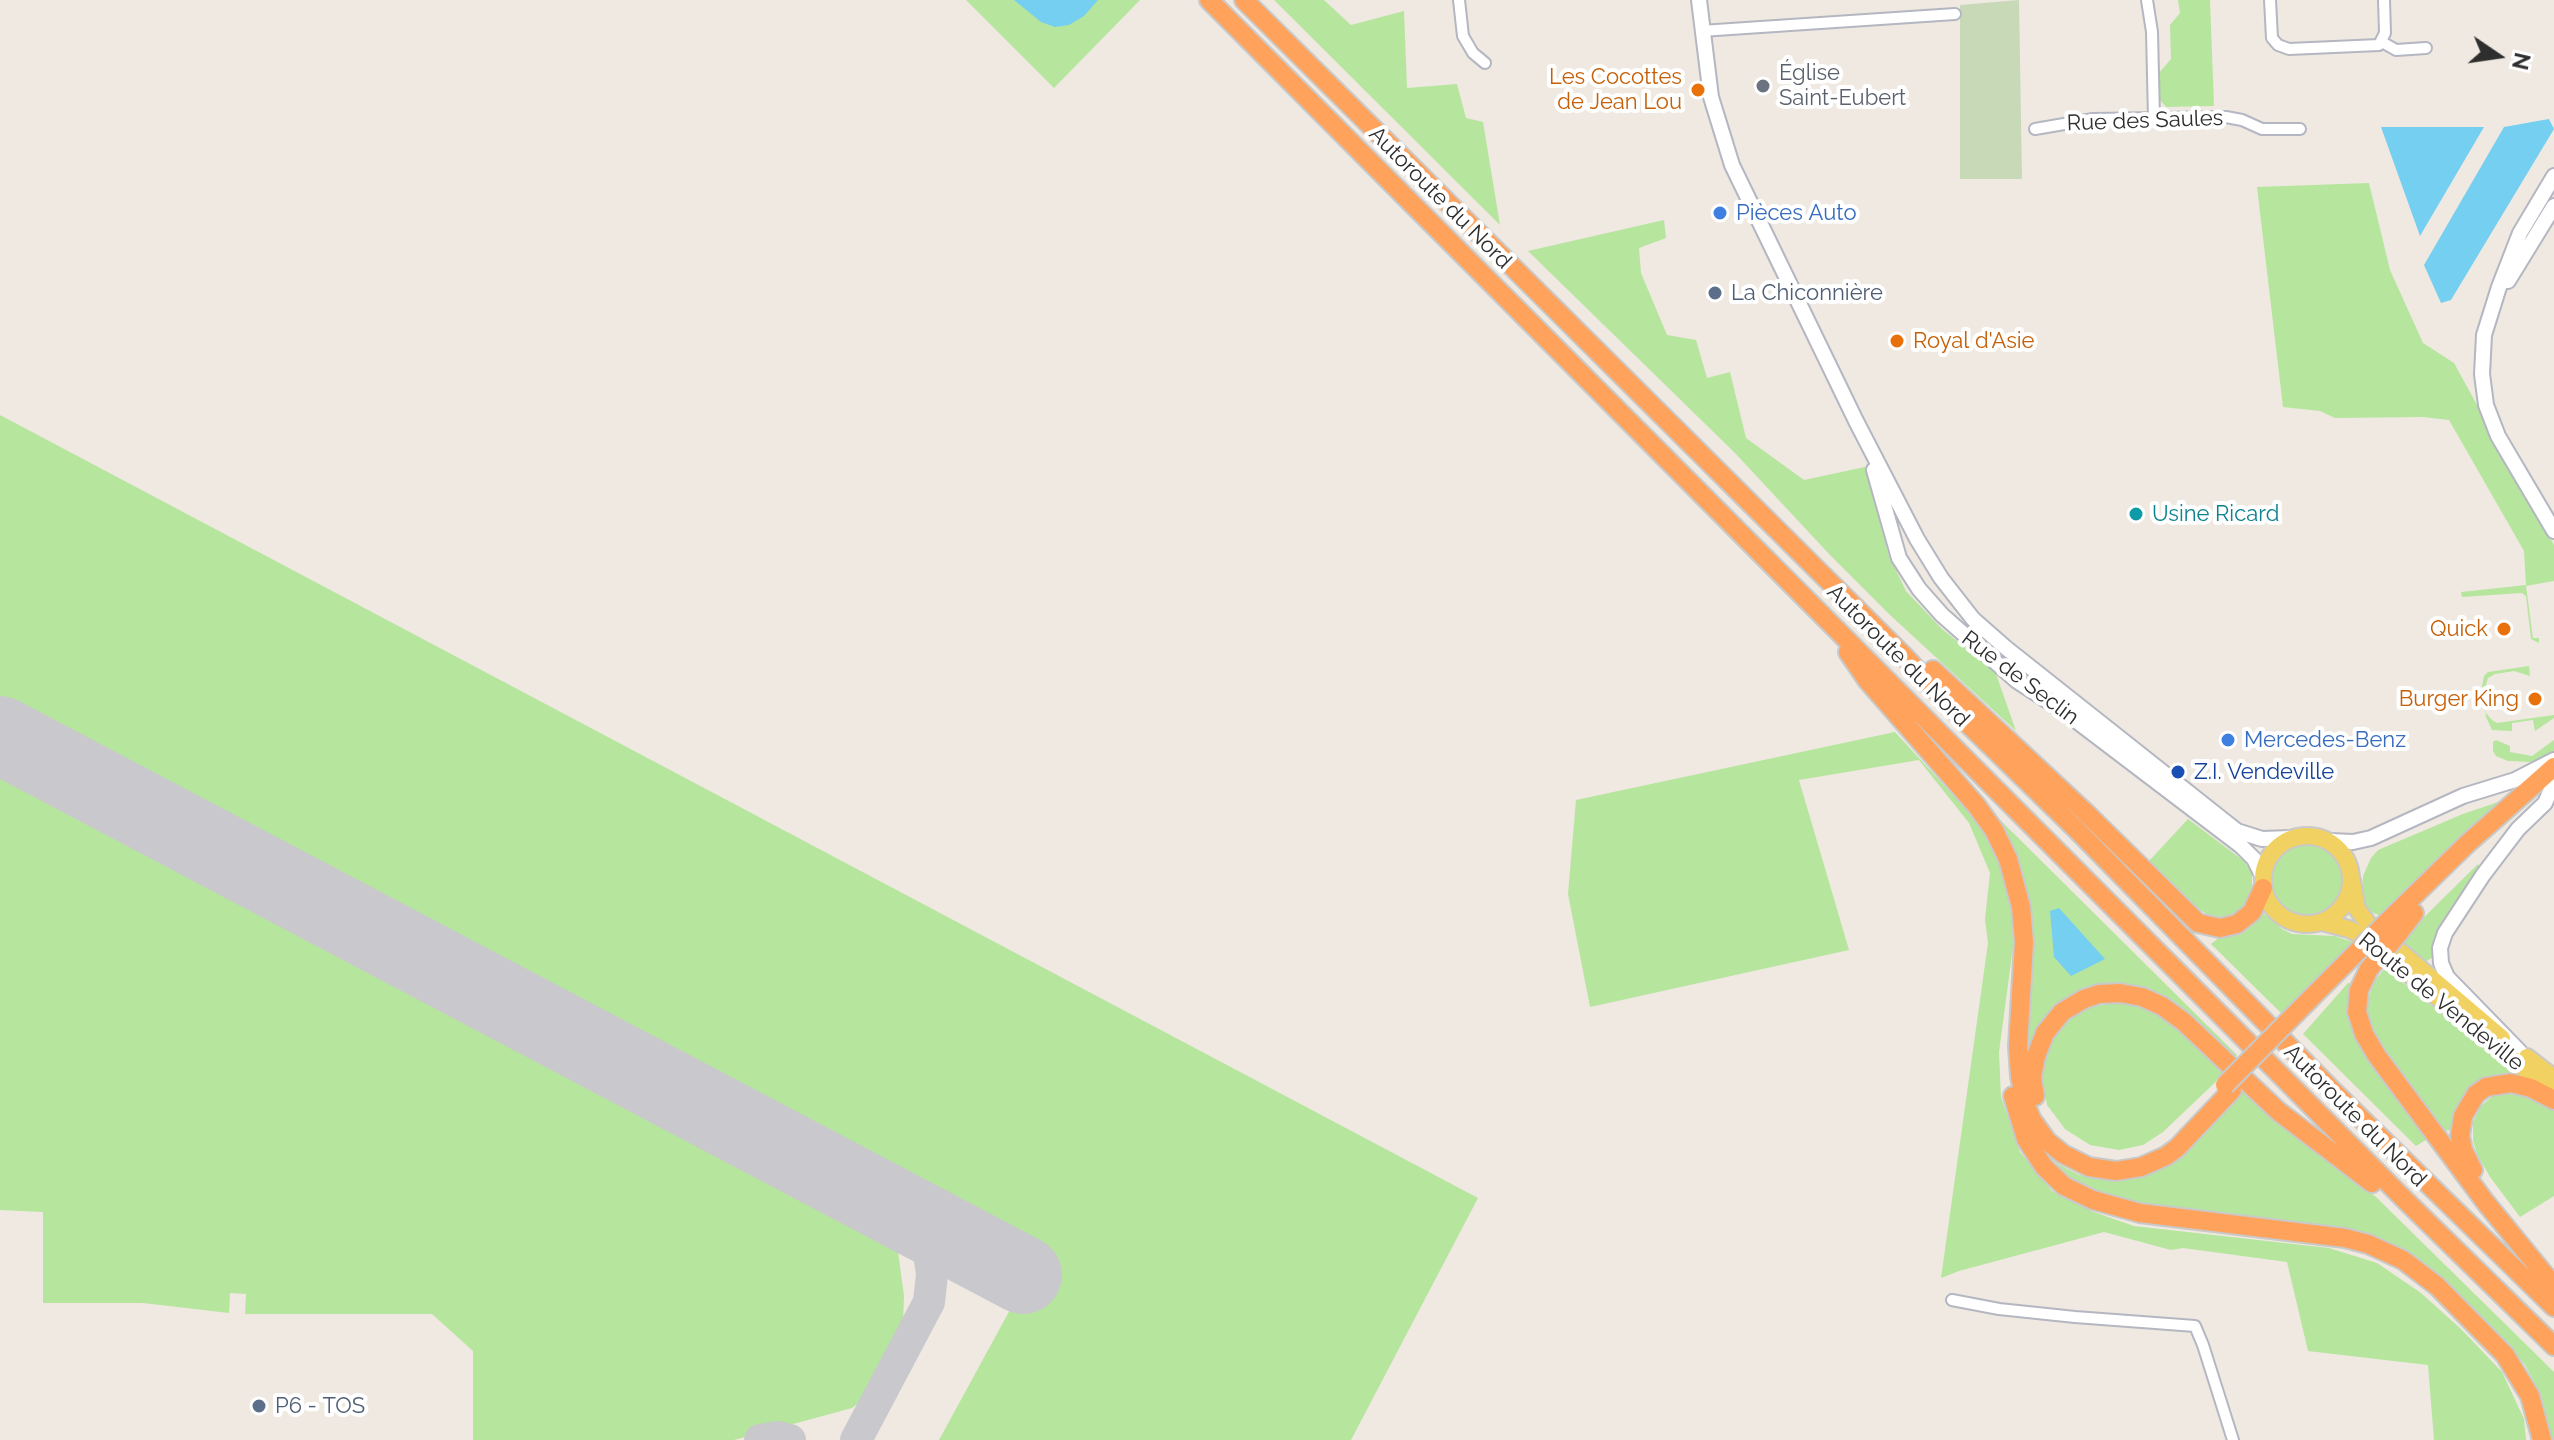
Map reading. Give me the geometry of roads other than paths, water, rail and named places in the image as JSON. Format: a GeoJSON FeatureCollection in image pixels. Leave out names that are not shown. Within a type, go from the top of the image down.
{"type":"FeatureCollection","features":[{"type":"Feature","properties":{"kind":"highway","name":"Autoroute du Nord"},"geometry":{"type":"LineString","coordinates":[[1209,0],[2554,1346]]}},
{"type":"Feature","properties":{"kind":"highway","name":"Autoroute du Nord"},"geometry":{"type":"LineString","coordinates":[[1244,0],[1904,656],[2320,1078],[2554,1307]]}},
{"type":"Feature","properties":{"kind":"highway"},"geometry":{"type":"LineString","coordinates":[[1828,620],[1867,680],[1976,805],[2002,845],[2015,878],[2024,942],[2018,1046],[2020,1076],[2032,1120],[2056,1149],[2089,1167],[2125,1171],[2147,1165],[2166,1156],[2182,1143],[2228,1088]]}},
{"type":"Feature","properties":{"kind":"highway"},"geometry":{"type":"LineString","coordinates":[[1904,656],[1918,656],[2198,923],[2220,928],[2237,924],[2252,912],[2263,882]]}},
{"type":"Feature","properties":{"kind":"highway"},"geometry":{"type":"LineString","coordinates":[[2406,1201],[2390,1200],[2354,1167],[2278,1111],[2184,1022],[2162,1006],[2142,997],[2106,993],[2069,1007],[2045,1033],[2036,1056],[2032,1078],[2037,1103],[2053,1131],[2083,1152],[2111,1159],[2136,1157],[2156,1149],[2228,1088],[2314,1001],[2362,961],[2468,843],[2554,767]]}},
{"type":"Feature","properties":{"kind":"highway"},"geometry":{"type":"LineString","coordinates":[[2392,929],[2414,913],[2470,857],[2554,783]]}},
{"type":"Feature","properties":{"kind":"highway"},"geometry":{"type":"LineString","coordinates":[[2362,961],[2363,979],[2357,1012],[2364,1034],[2377,1056],[2493,1211],[2554,1286]]}},
{"type":"Feature","properties":{"kind":"highway"},"geometry":{"type":"LineString","coordinates":[[2020,1009],[2012,1056],[2015,1110],[2033,1152],[2064,1186],[2093,1200],[2125,1210],[2328,1235],[2368,1244],[2403,1260],[2437,1286],[2505,1355],[2530,1396],[2542,1440]]}},
{"type":"Feature","properties":{"kind":"highway"},"geometry":{"type":"LineString","coordinates":[[2493,1211],[2491,1197],[2463,1150],[2460,1126],[2468,1104],[2476,1094],[2497,1083],[2521,1085],[2554,1100]]}},
{"type":"Feature","properties":{"kind":"main road","name":"Rue de Seclin"},"geometry":{"type":"LineString","coordinates":[[1699,0],[1701,31],[1716,118],[1732,165],[1856,421],[1929,560],[1961,605],[1985,630],[2237,831],[2262,839],[2291,838]]}},
{"type":"Feature","properties":{"kind":"main road"},"geometry":{"type":"LineString","coordinates":[[2554,176],[2520,233],[2491,309],[2482,356],[2486,405],[2503,446],[2554,531]]}},
{"type":"Feature","properties":{"kind":"main road"},"geometry":{"type":"LineString","coordinates":[[2491,309],[2554,206]]}},
{"type":"Feature","properties":{"kind":"main road","name":"Rue de Seclin"},"geometry":{"type":"LineString","coordinates":[[1856,421],[1877,478],[1899,558],[1911,579],[1930,601],[1970,642],[2017,681],[2066,713],[2241,846],[2254,859],[2263,882]]}},
{"type":"Feature","properties":{"kind":"main road"},"geometry":{"type":"LineString","coordinates":[[2331,841],[2346,858],[2352,881],[2342,908],[2322,922],[2304,924],[2286,919],[2272,907],[2263,882],[2271,854],[2291,838],[2314,836],[2353,842],[2371,838],[2463,796],[2515,780],[2554,759]]}},
{"type":"Feature","properties":{"kind":"main road"},"geometry":{"type":"LineString","coordinates":[[2520,1052],[2447,977],[2441,963],[2440,948],[2445,933],[2483,875],[2518,829],[2545,803],[2554,783]]}},
{"type":"Feature","properties":{"kind":"main road","name":"Route de Vendeville"},"geometry":{"type":"LineString","coordinates":[[2352,881],[2357,909],[2369,925],[2554,1078]]}},
{"type":"Feature","properties":{"kind":"main road","name":"Route de Vendeville"},"geometry":{"type":"LineString","coordinates":[[2322,922],[2349,929],[2364,937],[2554,1093]]}},
{"type":"Feature","properties":{"kind":"street"},"geometry":{"type":"LineString","coordinates":[[1459,0],[1463,36],[1473,53],[1485,63]]}},
{"type":"Feature","properties":{"kind":"street"},"geometry":{"type":"LineString","coordinates":[[2147,0],[2152,32],[2154,118]]}},
{"type":"Feature","properties":{"kind":"street"},"geometry":{"type":"LineString","coordinates":[[2270,0],[2272,38],[2284,48],[2379,45],[2386,29],[2384,0]]}},
{"type":"Feature","properties":{"kind":"street"},"geometry":{"type":"LineString","coordinates":[[1701,31],[1955,14]]}},
{"type":"Feature","properties":{"kind":"street"},"geometry":{"type":"LineString","coordinates":[[2382,42],[2396,50],[2426,48]]}},
{"type":"Feature","properties":{"kind":"street","name":"Rue des Saules"},"geometry":{"type":"LineString","coordinates":[[2035,129],[2084,120],[2231,117],[2262,129],[2300,129]]}},
{"type":"Feature","properties":{"kind":"street"},"geometry":{"type":"LineString","coordinates":[[1952,1300],[1999,1309],[2195,1326],[2233,1440]]}},
{"type":"Feature","properties":{"kind":"water"},"geometry":{"type":"Polygon","coordinates":[[[1014,0],[1098,0],[1084,16],[1069,25],[1055,27],[1041,22],[1014,0]]]}},
{"type":"Feature","properties":{"kind":"water"},"geometry":{"type":"Polygon","coordinates":[[[2549,119],[2554,129],[2451,300],[2441,303],[2424,265],[2504,127],[2549,119]]]}},
{"type":"Feature","properties":{"kind":"water"},"geometry":{"type":"Polygon","coordinates":[[[2381,127],[2484,127],[2420,236],[2381,127]]]}},
{"type":"Feature","properties":{"kind":"water"},"geometry":{"type":"Polygon","coordinates":[[[2059,908],[2105,959],[2071,976],[2054,957],[2050,911],[2059,908]]]}},
{"type":"Feature","properties":{"kind":"place","name":"Église Saint-Eubert"},"geometry":{"type":"Point","coordinates":[1763,86]}},
{"type":"Feature","properties":{"kind":"place","name":"Les Cocottes de Jean Lou"},"geometry":{"type":"Point","coordinates":[1698,90]}},
{"type":"Feature","properties":{"kind":"place","name":"Pièces Auto"},"geometry":{"type":"Point","coordinates":[1720,213]}},
{"type":"Feature","properties":{"kind":"place","name":"La Chiconnière"},"geometry":{"type":"Point","coordinates":[1715,293]}},
{"type":"Feature","properties":{"kind":"place","name":"Royal d'Asie"},"geometry":{"type":"Point","coordinates":[1897,341]}},
{"type":"Feature","properties":{"kind":"place","name":"Usine Ricard"},"geometry":{"type":"Point","coordinates":[2136,514]}},
{"type":"Feature","properties":{"kind":"place","name":"Quick"},"geometry":{"type":"Point","coordinates":[2504,629]}},
{"type":"Feature","properties":{"kind":"place","name":"Burger King"},"geometry":{"type":"Point","coordinates":[2535,699]}},
{"type":"Feature","properties":{"kind":"place","name":"Mercedes-Benz"},"geometry":{"type":"Point","coordinates":[2228,740]}},
{"type":"Feature","properties":{"kind":"place","name":"Z.I. Vendeville"},"geometry":{"type":"Point","coordinates":[2178,772]}},
{"type":"Feature","properties":{"kind":"place","name":"P6 - TOS"},"geometry":{"type":"Point","coordinates":[259,1406]}}]}
